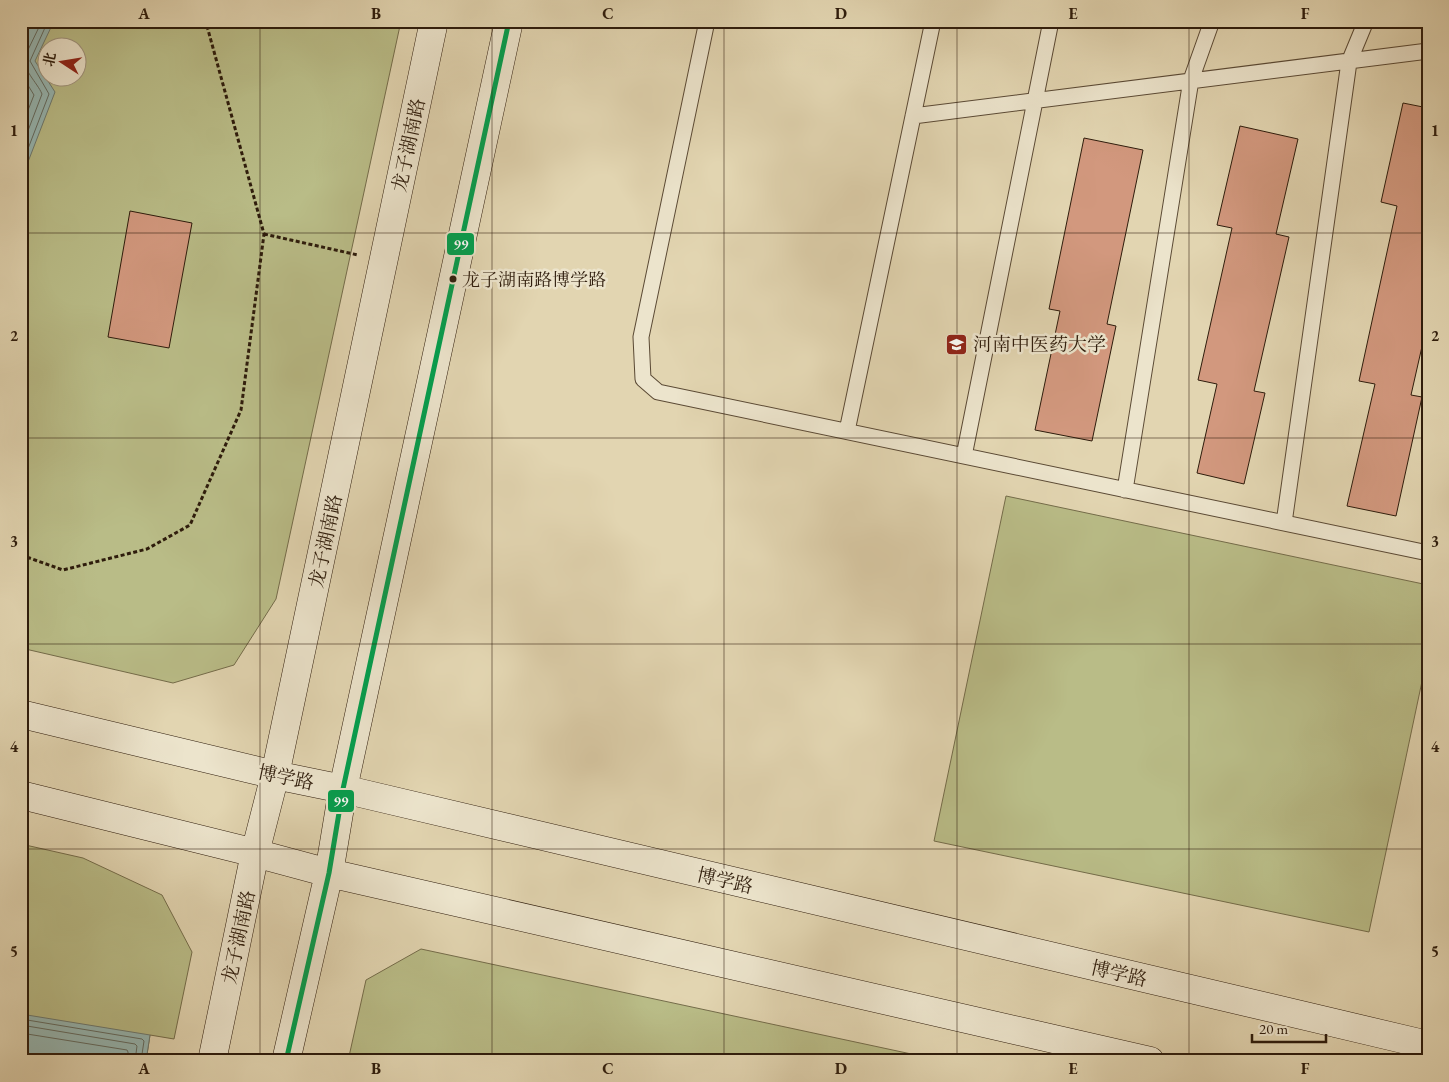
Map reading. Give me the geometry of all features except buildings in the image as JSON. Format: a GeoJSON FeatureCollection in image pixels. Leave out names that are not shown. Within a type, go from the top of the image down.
{"type":"FeatureCollection","features":[{"type":"Feature","properties":{"kind":"main road","name":"龙子湖南路"},"geometry":{"type":"LineString","coordinates":[[212,1061],[255,853],[275,775],[434,21]]}},
{"type":"Feature","properties":{"kind":"main road"},"geometry":{"type":"LineString","coordinates":[[286,1061],[329,873],[343,790],[509,21]]}},
{"type":"Feature","properties":{"kind":"main road","name":"博学路"},"geometry":{"type":"LineString","coordinates":[[21,714],[1428,1046]]}},
{"type":"Feature","properties":{"kind":"main road"},"geometry":{"type":"LineString","coordinates":[[21,795],[329,873],[1150,1061]]}},
{"type":"Feature","properties":{"kind":"lane"},"geometry":{"type":"LineString","coordinates":[[707,21],[641,336],[643,379],[658,392],[1428,553]]}},
{"type":"Feature","properties":{"kind":"lane"},"geometry":{"type":"LineString","coordinates":[[847,431],[933,21]]}},
{"type":"Feature","properties":{"kind":"lane"},"geometry":{"type":"LineString","coordinates":[[964,456],[1051,21]]}},
{"type":"Feature","properties":{"kind":"lane"},"geometry":{"type":"LineString","coordinates":[[1125,490],[1191,80],[1212,21]]}},
{"type":"Feature","properties":{"kind":"lane"},"geometry":{"type":"LineString","coordinates":[[1284,523],[1349,62],[1366,21]]}},
{"type":"Feature","properties":{"kind":"lane"},"geometry":{"type":"LineString","coordinates":[[913,116],[1191,80],[1349,62],[1428,50]]}},
{"type":"Feature","properties":{"kind":"path"},"geometry":{"type":"LineString","coordinates":[[21,555],[63,570],[148,549],[190,525],[241,410],[264,234],[204,21]]}},
{"type":"Feature","properties":{"kind":"path"},"geometry":{"type":"LineString","coordinates":[[264,234],[384,261]]}},
{"type":"Feature","properties":{"kind":"green space"},"geometry":{"type":"Polygon","coordinates":[[[21,21],[401,21],[276,599],[234,665],[173,683],[21,648],[21,21]]]}},
{"type":"Feature","properties":{"kind":"green space"},"geometry":{"type":"Polygon","coordinates":[[[1006,496],[1428,585],[1428,653],[1369,932],[934,841],[1006,496]]]}},
{"type":"Feature","properties":{"kind":"green space"},"geometry":{"type":"Polygon","coordinates":[[[21,844],[83,858],[162,895],[192,952],[174,1039],[150,1035],[146,1061],[21,1061],[21,844]]]}},
{"type":"Feature","properties":{"kind":"green space"},"geometry":{"type":"Polygon","coordinates":[[[421,949],[944,1061],[348,1061],[366,980],[421,949]]]}},
{"type":"Feature","properties":{"kind":"water"},"geometry":{"type":"Polygon","coordinates":[[[21,21],[54,21],[46,38],[38,38],[38,55],[35,61],[38,66],[38,88],[52,88],[55,92],[21,180],[21,21]]]}},
{"type":"Feature","properties":{"kind":"water"},"geometry":{"type":"Polygon","coordinates":[[[21,1014],[150,1035],[146,1061],[21,1061],[21,1014]]]}},
{"type":"Feature","properties":{"kind":"transit line","name":"99"},"geometry":{"type":"LineString","coordinates":[[286,1061],[329,873],[343,789],[509,21]]}},
{"type":"Feature","properties":{"kind":"place","name":"龙子湖南路博学路"},"geometry":{"type":"Point","coordinates":[453,279]}},
{"type":"Feature","properties":{"kind":"place","name":"河南中医药大学"},"geometry":{"type":"Point","coordinates":[957,344]}}]}
